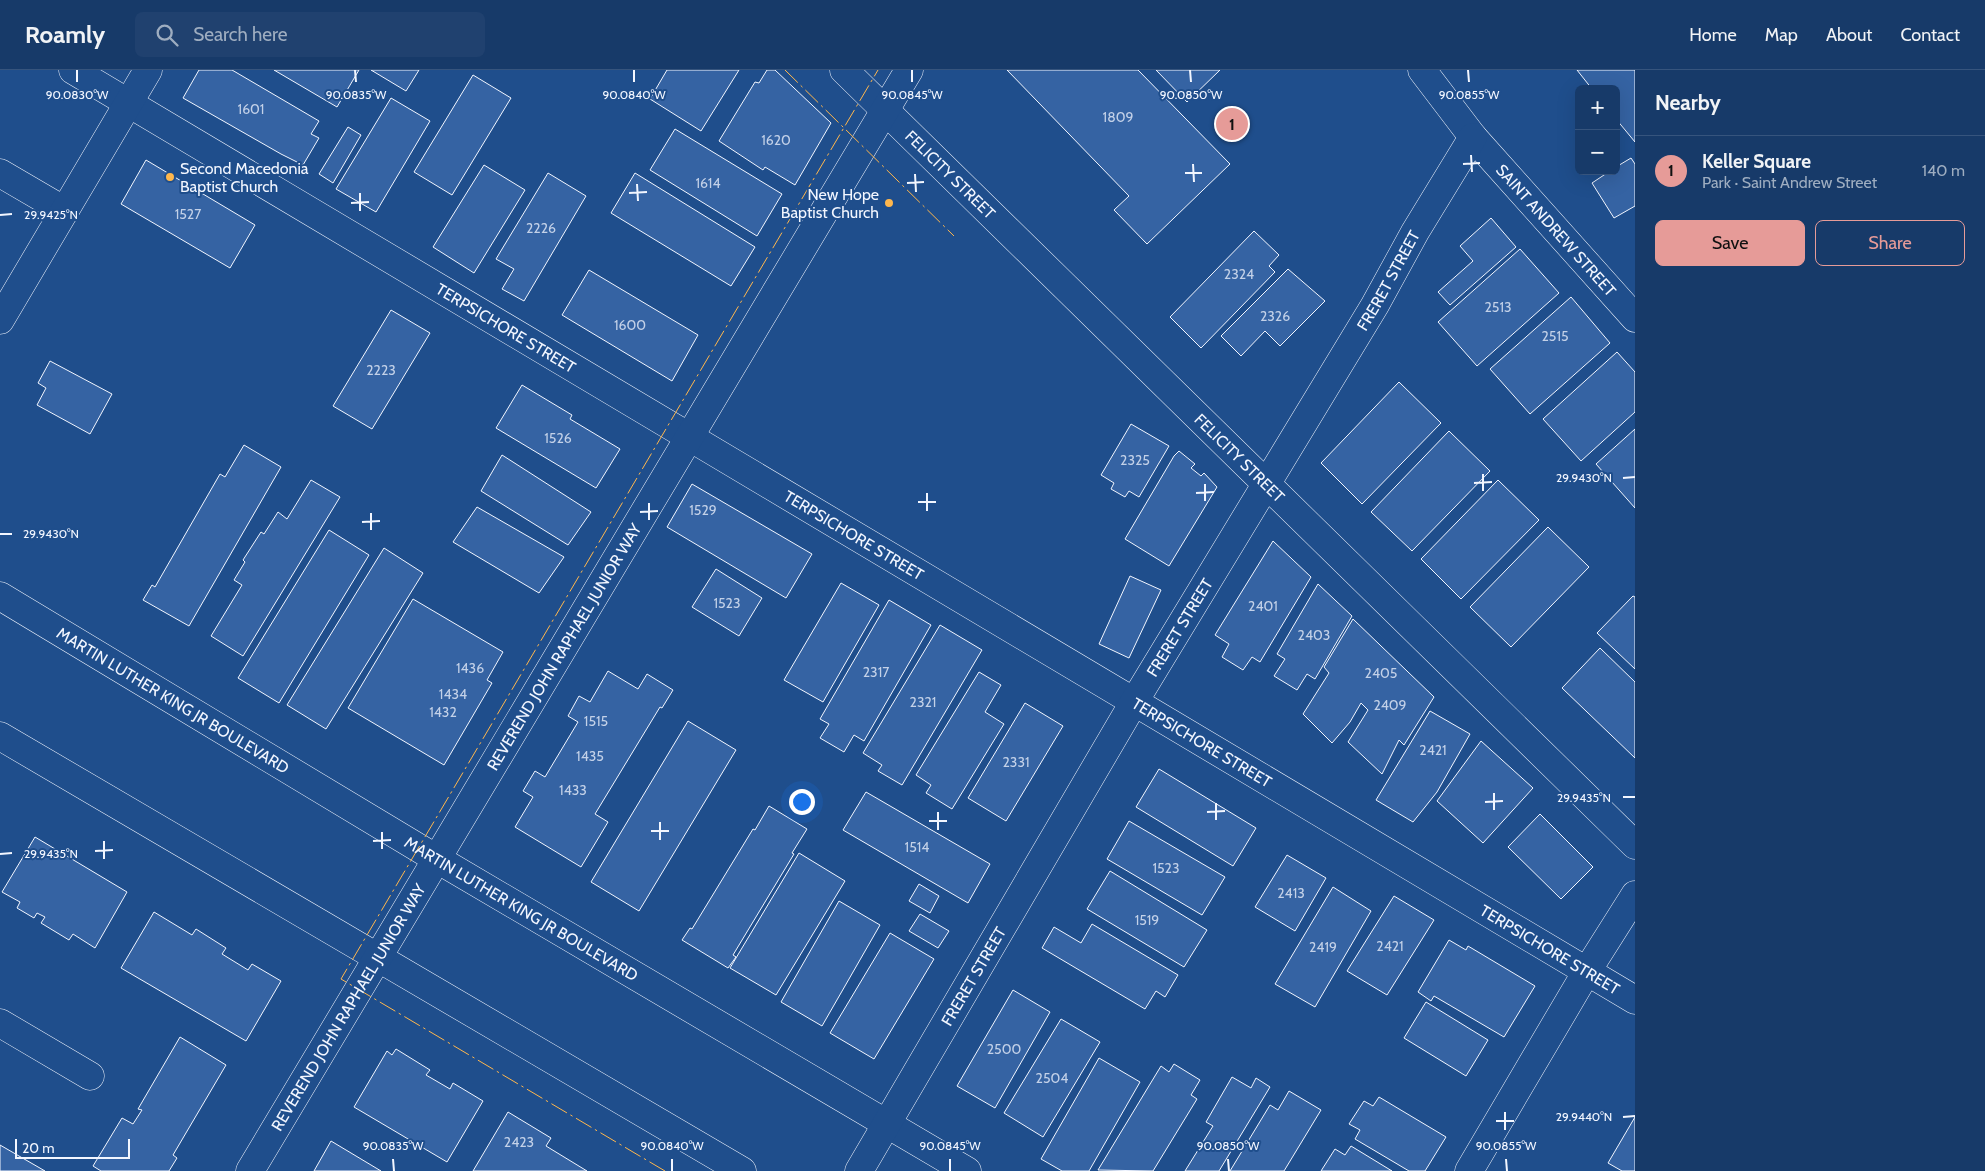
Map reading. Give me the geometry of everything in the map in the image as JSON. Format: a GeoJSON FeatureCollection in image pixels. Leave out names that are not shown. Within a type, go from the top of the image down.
{"type":"FeatureCollection","features":[{"type":"Feature","properties":{"kind":"street","name":"TERPSICHORE STREET"},"geometry":{"type":"LineString","coordinates":[[73,70],[1635,1000]]}},
{"type":"Feature","properties":{"kind":"street"},"geometry":{"type":"LineString","coordinates":[[0,320],[148,70]]}},
{"type":"Feature","properties":{"kind":"street","name":"FELICITY STREET"},"geometry":{"type":"LineString","coordinates":[[844,70],[1635,844]]}},
{"type":"Feature","properties":{"kind":"street","name":"REVEREND JOHN RAPHAEL JUNIOR WAY"},"geometry":{"type":"LineString","coordinates":[[250,1171],[909,70]]}},
{"type":"Feature","properties":{"kind":"street","name":"SAINT ANDREW STREET"},"geometry":{"type":"LineString","coordinates":[[1422,70],[1473,137],[1635,318]]}},
{"type":"Feature","properties":{"kind":"street","name":"FRERET STREET"},"geometry":{"type":"LineString","coordinates":[[859,1171],[1134,702],[1375,305],[1414,232],[1473,137]]}},
{"type":"Feature","properties":{"kind":"street"},"geometry":{"type":"LineString","coordinates":[[0,173],[65,211]]}},
{"type":"Feature","properties":{"kind":"street","name":"MARTIN LUTHER KING JR BOULEVARD"},"geometry":{"type":"LineString","coordinates":[[0,596],[437,859],[967,1171]]}},
{"type":"Feature","properties":{"kind":"street"},"geometry":{"type":"LineString","coordinates":[[0,736],[742,1171]]}},
{"type":"Feature","properties":{"kind":"street"},"geometry":{"type":"LineString","coordinates":[[1469,1171],[1587,971],[1635,895]]}},
{"type":"Feature","properties":{"kind":"street"},"geometry":{"type":"LineString","coordinates":[[0,1023],[90,1076]]}},
{"type":"Feature","properties":{"kind":"building"},"geometry":{"type":"Polygon","coordinates":[[[199,70],[232,70],[319,121],[311,134],[319,138],[303,165],[183,98],[199,70]]]}},
{"type":"Feature","properties":{"kind":"building"},"geometry":{"type":"Polygon","coordinates":[[[274,70],[359,70],[337,107],[274,70]]]}},
{"type":"Feature","properties":{"kind":"building"},"geometry":{"type":"Polygon","coordinates":[[[371,70],[419,70],[406,91],[371,70]]]}},
{"type":"Feature","properties":{"kind":"building"},"geometry":{"type":"Polygon","coordinates":[[[667,70],[739,70],[701,131],[650,99],[667,70]]]}},
{"type":"Feature","properties":{"kind":"building"},"geometry":{"type":"Polygon","coordinates":[[[767,70],[775,70],[831,123],[795,185],[765,167],[763,170],[719,141],[755,82],[759,83],[767,70]]]}},
{"type":"Feature","properties":{"kind":"building"},"geometry":{"type":"Polygon","coordinates":[[[1007,70],[1138,70],[1230,164],[1147,244],[1114,210],[1129,196],[1007,70]]]}},
{"type":"Feature","properties":{"kind":"building"},"geometry":{"type":"Polygon","coordinates":[[[1156,70],[1220,70],[1187,102],[1156,70]]]}},
{"type":"Feature","properties":{"kind":"building"},"geometry":{"type":"Polygon","coordinates":[[[1577,70],[1635,70],[1635,142],[1620,124],[1620,85],[1589,85],[1577,70]]]}},
{"type":"Feature","properties":{"kind":"building"},"geometry":{"type":"Polygon","coordinates":[[[473,75],[511,98],[452,195],[414,172],[473,75]]]}},
{"type":"Feature","properties":{"kind":"building"},"geometry":{"type":"Polygon","coordinates":[[[391,98],[430,121],[376,212],[336,189],[391,98]]]}},
{"type":"Feature","properties":{"kind":"building"},"geometry":{"type":"Polygon","coordinates":[[[348,127],[361,135],[333,183],[319,174],[348,127]]]}},
{"type":"Feature","properties":{"kind":"building"},"geometry":{"type":"Polygon","coordinates":[[[675,129],[782,194],[757,236],[650,170],[675,129]]]}},
{"type":"Feature","properties":{"kind":"building"},"geometry":{"type":"Polygon","coordinates":[[[1631,158],[1635,164],[1635,206],[1614,218],[1592,183],[1604,175],[1620,175],[1620,165],[1631,158]]]}},
{"type":"Feature","properties":{"kind":"building"},"geometry":{"type":"Polygon","coordinates":[[[146,160],[255,225],[230,268],[121,204],[146,160]]]}},
{"type":"Feature","properties":{"kind":"building"},"geometry":{"type":"Polygon","coordinates":[[[484,165],[525,190],[474,273],[433,247],[484,165]]]}},
{"type":"Feature","properties":{"kind":"building"},"geometry":{"type":"Polygon","coordinates":[[[548,173],[586,196],[524,301],[502,289],[514,269],[496,259],[548,173]]]}},
{"type":"Feature","properties":{"kind":"building"},"geometry":{"type":"Polygon","coordinates":[[[635,173],[755,247],[731,286],[611,213],[635,173]]]}},
{"type":"Feature","properties":{"kind":"building"},"geometry":{"type":"Polygon","coordinates":[[[1491,218],[1516,247],[1450,305],[1438,292],[1473,261],[1460,246],[1491,218]]]}},
{"type":"Feature","properties":{"kind":"building"},"geometry":{"type":"Polygon","coordinates":[[[1254,231],[1279,255],[1269,266],[1275,272],[1201,348],[1170,317],[1254,231]]]}},
{"type":"Feature","properties":{"kind":"building"},"geometry":{"type":"Polygon","coordinates":[[[1520,249],[1559,293],[1477,366],[1438,322],[1520,249]]]}},
{"type":"Feature","properties":{"kind":"building"},"geometry":{"type":"Polygon","coordinates":[[[1288,269],[1325,301],[1280,346],[1265,331],[1241,356],[1221,336],[1288,269]]]}},
{"type":"Feature","properties":{"kind":"building"},"geometry":{"type":"Polygon","coordinates":[[[589,270],[698,335],[672,381],[562,315],[589,270]]]}},
{"type":"Feature","properties":{"kind":"building"},"geometry":{"type":"Polygon","coordinates":[[[1571,297],[1610,343],[1530,414],[1490,369],[1571,297]]]}},
{"type":"Feature","properties":{"kind":"building"},"geometry":{"type":"Polygon","coordinates":[[[391,310],[430,333],[372,429],[333,406],[391,310]]]}},
{"type":"Feature","properties":{"kind":"building"},"geometry":{"type":"Polygon","coordinates":[[[1617,352],[1635,372],[1635,412],[1581,461],[1543,419],[1617,352]]]}},
{"type":"Feature","properties":{"kind":"building"},"geometry":{"type":"Polygon","coordinates":[[[50,361],[112,394],[90,434],[37,405],[46,388],[38,383],[50,361]]]}},
{"type":"Feature","properties":{"kind":"building"},"geometry":{"type":"Polygon","coordinates":[[[1399,382],[1441,423],[1362,504],[1321,463],[1399,382]]]}},
{"type":"Feature","properties":{"kind":"building"},"geometry":{"type":"Polygon","coordinates":[[[522,385],[572,415],[570,419],[620,449],[596,488],[496,428],[522,385]]]}},
{"type":"Feature","properties":{"kind":"building"},"geometry":{"type":"Polygon","coordinates":[[[1131,424],[1169,446],[1139,497],[1129,491],[1125,497],[1111,489],[1114,483],[1101,475],[1131,424]]]}},
{"type":"Feature","properties":{"kind":"building"},"geometry":{"type":"Polygon","coordinates":[[[1635,429],[1635,508],[1596,464],[1635,429]]]}},
{"type":"Feature","properties":{"kind":"building"},"geometry":{"type":"Polygon","coordinates":[[[1449,431],[1490,471],[1412,551],[1371,512],[1449,431]]]}},
{"type":"Feature","properties":{"kind":"building"},"geometry":{"type":"Polygon","coordinates":[[[244,445],[281,467],[189,626],[143,600],[152,585],[155,587],[220,474],[225,477],[244,445]]]}},
{"type":"Feature","properties":{"kind":"building"},"geometry":{"type":"Polygon","coordinates":[[[1179,451],[1195,464],[1191,468],[1201,476],[1204,473],[1217,487],[1169,566],[1125,539],[1174,456],[1179,451]]]}},
{"type":"Feature","properties":{"kind":"building"},"geometry":{"type":"Polygon","coordinates":[[[502,455],[591,512],[568,545],[481,491],[502,455]]]}},
{"type":"Feature","properties":{"kind":"building"},"geometry":{"type":"Polygon","coordinates":[[[311,480],[340,497],[243,656],[211,636],[242,585],[234,580],[245,562],[243,560],[261,532],[264,534],[278,512],[287,519],[311,480]]]}},
{"type":"Feature","properties":{"kind":"building"},"geometry":{"type":"Polygon","coordinates":[[[1498,480],[1539,520],[1461,599],[1421,559],[1498,480]]]}},
{"type":"Feature","properties":{"kind":"building"},"geometry":{"type":"Polygon","coordinates":[[[692,484],[812,554],[786,598],[667,527],[692,484]]]}},
{"type":"Feature","properties":{"kind":"building"},"geometry":{"type":"Polygon","coordinates":[[[477,507],[564,557],[539,593],[453,542],[477,507]]]}},
{"type":"Feature","properties":{"kind":"building"},"geometry":{"type":"Polygon","coordinates":[[[1548,527],[1589,567],[1511,647],[1470,607],[1548,527]]]}},
{"type":"Feature","properties":{"kind":"building"},"geometry":{"type":"Polygon","coordinates":[[[329,530],[369,555],[279,703],[238,678],[329,530]]]}},
{"type":"Feature","properties":{"kind":"building"},"geometry":{"type":"Polygon","coordinates":[[[1273,541],[1311,577],[1260,662],[1252,657],[1243,670],[1222,657],[1229,644],[1215,635],[1273,541]]]}},
{"type":"Feature","properties":{"kind":"building"},"geometry":{"type":"Polygon","coordinates":[[[384,548],[423,573],[326,729],[287,705],[384,548]]]}},
{"type":"Feature","properties":{"kind":"building"},"geometry":{"type":"Polygon","coordinates":[[[716,569],[762,598],[739,636],[692,607],[716,569]]]}},
{"type":"Feature","properties":{"kind":"building"},"geometry":{"type":"Polygon","coordinates":[[[1130,576],[1161,590],[1129,658],[1099,644],[1130,576]]]}},
{"type":"Feature","properties":{"kind":"building"},"geometry":{"type":"Polygon","coordinates":[[[841,583],[879,605],[823,702],[784,680],[841,583]]]}},
{"type":"Feature","properties":{"kind":"building"},"geometry":{"type":"Polygon","coordinates":[[[1318,584],[1352,616],[1315,679],[1307,674],[1297,690],[1274,676],[1285,659],[1277,654],[1318,584]]]}},
{"type":"Feature","properties":{"kind":"building"},"geometry":{"type":"Polygon","coordinates":[[[1633,596],[1635,597],[1635,669],[1597,633],[1633,596]]]}},
{"type":"Feature","properties":{"kind":"building"},"geometry":{"type":"Polygon","coordinates":[[[413,599],[503,652],[487,680],[492,683],[444,765],[348,708],[413,599]]]}},
{"type":"Feature","properties":{"kind":"building"},"geometry":{"type":"Polygon","coordinates":[[[889,600],[931,625],[864,741],[854,735],[844,752],[820,738],[829,724],[820,719],[889,600]]]}},
{"type":"Feature","properties":{"kind":"building"},"geometry":{"type":"Polygon","coordinates":[[[1353,619],[1434,697],[1404,745],[1399,740],[1382,774],[1348,742],[1368,710],[1361,703],[1350,722],[1332,743],[1303,714],[1329,673],[1324,667],[1353,619]]]}},
{"type":"Feature","properties":{"kind":"building"},"geometry":{"type":"Polygon","coordinates":[[[940,625],[982,650],[902,785],[878,771],[882,765],[863,753],[940,625]]]}},
{"type":"Feature","properties":{"kind":"building"},"geometry":{"type":"Polygon","coordinates":[[[1600,648],[1635,682],[1635,758],[1562,688],[1600,648]]]}},
{"type":"Feature","properties":{"kind":"building"},"geometry":{"type":"Polygon","coordinates":[[[608,671],[638,689],[647,674],[673,690],[662,708],[660,707],[595,814],[608,822],[581,867],[515,827],[533,797],[523,791],[535,771],[545,777],[578,722],[568,716],[579,696],[590,702],[608,671]]]}},
{"type":"Feature","properties":{"kind":"building"},"geometry":{"type":"Polygon","coordinates":[[[979,672],[1001,685],[985,712],[1004,724],[952,809],[926,793],[931,785],[916,775],[979,672]]]}},
{"type":"Feature","properties":{"kind":"building"},"geometry":{"type":"Polygon","coordinates":[[[1025,703],[1063,726],[1006,821],[968,798],[1025,703]]]}},
{"type":"Feature","properties":{"kind":"building"},"geometry":{"type":"Polygon","coordinates":[[[1430,711],[1470,734],[1437,792],[1413,822],[1376,800],[1430,711]]]}},
{"type":"Feature","properties":{"kind":"building"},"geometry":{"type":"Polygon","coordinates":[[[688,721],[736,750],[639,911],[591,882],[688,721]]]}},
{"type":"Feature","properties":{"kind":"building"},"geometry":{"type":"Polygon","coordinates":[[[1481,741],[1533,788],[1483,843],[1437,801],[1481,741]]]}},
{"type":"Feature","properties":{"kind":"building"},"geometry":{"type":"Polygon","coordinates":[[[1159,769],[1256,828],[1233,866],[1136,807],[1159,769]]]}},
{"type":"Feature","properties":{"kind":"building"},"geometry":{"type":"Polygon","coordinates":[[[866,792],[990,864],[968,903],[843,830],[866,792]]]}},
{"type":"Feature","properties":{"kind":"building"},"geometry":{"type":"Polygon","coordinates":[[[769,806],[807,829],[733,955],[736,957],[728,968],[682,940],[690,928],[692,929],[769,806]]]}},
{"type":"Feature","properties":{"kind":"building"},"geometry":{"type":"Polygon","coordinates":[[[1540,814],[1593,867],[1561,899],[1508,847],[1540,814]]]}},
{"type":"Feature","properties":{"kind":"building"},"geometry":{"type":"Polygon","coordinates":[[[1129,821],[1225,877],[1202,915],[1107,859],[1129,821]]]}},
{"type":"Feature","properties":{"kind":"building"},"geometry":{"type":"Polygon","coordinates":[[[35,837],[127,892],[95,948],[73,934],[69,940],[41,923],[45,917],[37,913],[34,918],[17,908],[20,902],[2,892],[35,837]]]}},
{"type":"Feature","properties":{"kind":"building"},"geometry":{"type":"Polygon","coordinates":[[[799,853],[845,881],[776,995],[730,968],[799,853]]]}},
{"type":"Feature","properties":{"kind":"building"},"geometry":{"type":"Polygon","coordinates":[[[1287,855],[1326,878],[1295,931],[1255,907],[1287,855]]]}},
{"type":"Feature","properties":{"kind":"building"},"geometry":{"type":"Polygon","coordinates":[[[1110,871],[1207,930],[1184,967],[1087,909],[1110,871]]]}},
{"type":"Feature","properties":{"kind":"building"},"geometry":{"type":"Polygon","coordinates":[[[919,884],[939,896],[930,913],[909,901],[919,884]]]}},
{"type":"Feature","properties":{"kind":"building"},"geometry":{"type":"Polygon","coordinates":[[[1333,887],[1371,911],[1315,1007],[1275,984],[1333,887]]]}},
{"type":"Feature","properties":{"kind":"building"},"geometry":{"type":"Polygon","coordinates":[[[1394,896],[1434,920],[1387,995],[1347,971],[1394,896]]]}},
{"type":"Feature","properties":{"kind":"building"},"geometry":{"type":"Polygon","coordinates":[[[839,901],[880,925],[822,1026],[781,1002],[839,901]]]}},
{"type":"Feature","properties":{"kind":"building"},"geometry":{"type":"Polygon","coordinates":[[[154,912],[192,935],[196,929],[226,948],[222,954],[248,970],[252,964],[281,981],[246,1041],[121,968],[154,912]]]}},
{"type":"Feature","properties":{"kind":"building"},"geometry":{"type":"Polygon","coordinates":[[[920,914],[949,931],[938,948],[909,931],[920,914]]]}},
{"type":"Feature","properties":{"kind":"building"},"geometry":{"type":"Polygon","coordinates":[[[1092,924],[1178,975],[1165,997],[1156,991],[1145,1009],[1042,948],[1054,927],[1081,943],[1092,924]]]}},
{"type":"Feature","properties":{"kind":"building"},"geometry":{"type":"Polygon","coordinates":[[[890,933],[934,959],[874,1059],[830,1033],[890,933]]]}},
{"type":"Feature","properties":{"kind":"building"},"geometry":{"type":"Polygon","coordinates":[[[1449,940],[1466,950],[1468,946],[1535,986],[1504,1037],[1434,996],[1431,1001],[1418,992],[1449,940]]]}},
{"type":"Feature","properties":{"kind":"building"},"geometry":{"type":"Polygon","coordinates":[[[1013,990],[1050,1012],[995,1108],[957,1086],[1013,990]]]}},
{"type":"Feature","properties":{"kind":"building"},"geometry":{"type":"Polygon","coordinates":[[[1426,1002],[1488,1040],[1466,1076],[1404,1038],[1426,1002]]]}},
{"type":"Feature","properties":{"kind":"building"},"geometry":{"type":"Polygon","coordinates":[[[1061,1019],[1100,1042],[1043,1137],[1004,1113],[1061,1019]]]}},
{"type":"Feature","properties":{"kind":"building"},"geometry":{"type":"Polygon","coordinates":[[[180,1037],[226,1065],[173,1155],[177,1158],[169,1171],[101,1171],[93,1166],[122,1118],[133,1124],[142,1110],[138,1109],[180,1037]]]}},
{"type":"Feature","properties":{"kind":"building"},"geometry":{"type":"Polygon","coordinates":[[[396,1049],[430,1070],[426,1075],[450,1089],[453,1083],[483,1101],[447,1162],[354,1107],[387,1051],[392,1055],[396,1049]]]}},
{"type":"Feature","properties":{"kind":"building"},"geometry":{"type":"Polygon","coordinates":[[[1099,1058],[1140,1082],[1089,1171],[1062,1171],[1041,1159],[1099,1058]]]}},
{"type":"Feature","properties":{"kind":"building"},"geometry":{"type":"Polygon","coordinates":[[[1174,1064],[1200,1080],[1191,1095],[1197,1099],[1153,1171],[1098,1170],[1161,1066],[1169,1072],[1174,1064]]]}},
{"type":"Feature","properties":{"kind":"building"},"geometry":{"type":"Polygon","coordinates":[[[1232,1077],[1251,1088],[1256,1078],[1270,1087],[1219,1171],[1185,1171],[1213,1126],[1206,1122],[1232,1077]]]}},
{"type":"Feature","properties":{"kind":"building"},"geometry":{"type":"Polygon","coordinates":[[[1289,1091],[1321,1110],[1284,1171],[1230,1171],[1270,1105],[1278,1110],[1289,1091]]]}},
{"type":"Feature","properties":{"kind":"building"},"geometry":{"type":"Polygon","coordinates":[[[1379,1097],[1446,1137],[1425,1171],[1409,1171],[1355,1139],[1360,1130],[1349,1124],[1364,1101],[1373,1106],[1379,1097]]]}},
{"type":"Feature","properties":{"kind":"building"},"geometry":{"type":"Polygon","coordinates":[[[508,1112],[551,1138],[546,1146],[587,1171],[473,1171],[508,1112]]]}},
{"type":"Feature","properties":{"kind":"building"},"geometry":{"type":"Polygon","coordinates":[[[1635,1117],[1635,1171],[1622,1171],[1608,1163],[1635,1117]]]}},
{"type":"Feature","properties":{"kind":"building"},"geometry":{"type":"Polygon","coordinates":[[[331,1141],[381,1171],[314,1171],[331,1141]]]}},
{"type":"Feature","properties":{"kind":"building"},"geometry":{"type":"Polygon","coordinates":[[[0,1145],[45,1171],[0,1171],[0,1145]]]}},
{"type":"Feature","properties":{"kind":"building"},"geometry":{"type":"Polygon","coordinates":[[[1351,1146],[1392,1171],[1321,1171],[1335,1149],[1345,1155],[1351,1146]]]}},
{"type":"Feature","properties":{"kind":"power"},"geometry":{"type":"LineString","coordinates":[[785,70],[954,236]]}},
{"type":"Feature","properties":{"kind":"power"},"geometry":{"type":"LineString","coordinates":[[665,1171],[341,979],[878,70]]}},
{"type":"Feature","properties":{"kind":"place","name":"Keller Square"},"geometry":{"type":"Point","coordinates":[1232,124]}},
{"type":"Feature","properties":{"kind":"place","name":"Second Macedonia Baptist Church"},"geometry":{"type":"Point","coordinates":[170,177]}},
{"type":"Feature","properties":{"kind":"place","name":"New Hope Baptist Church"},"geometry":{"type":"Point","coordinates":[889,203]}}]}
